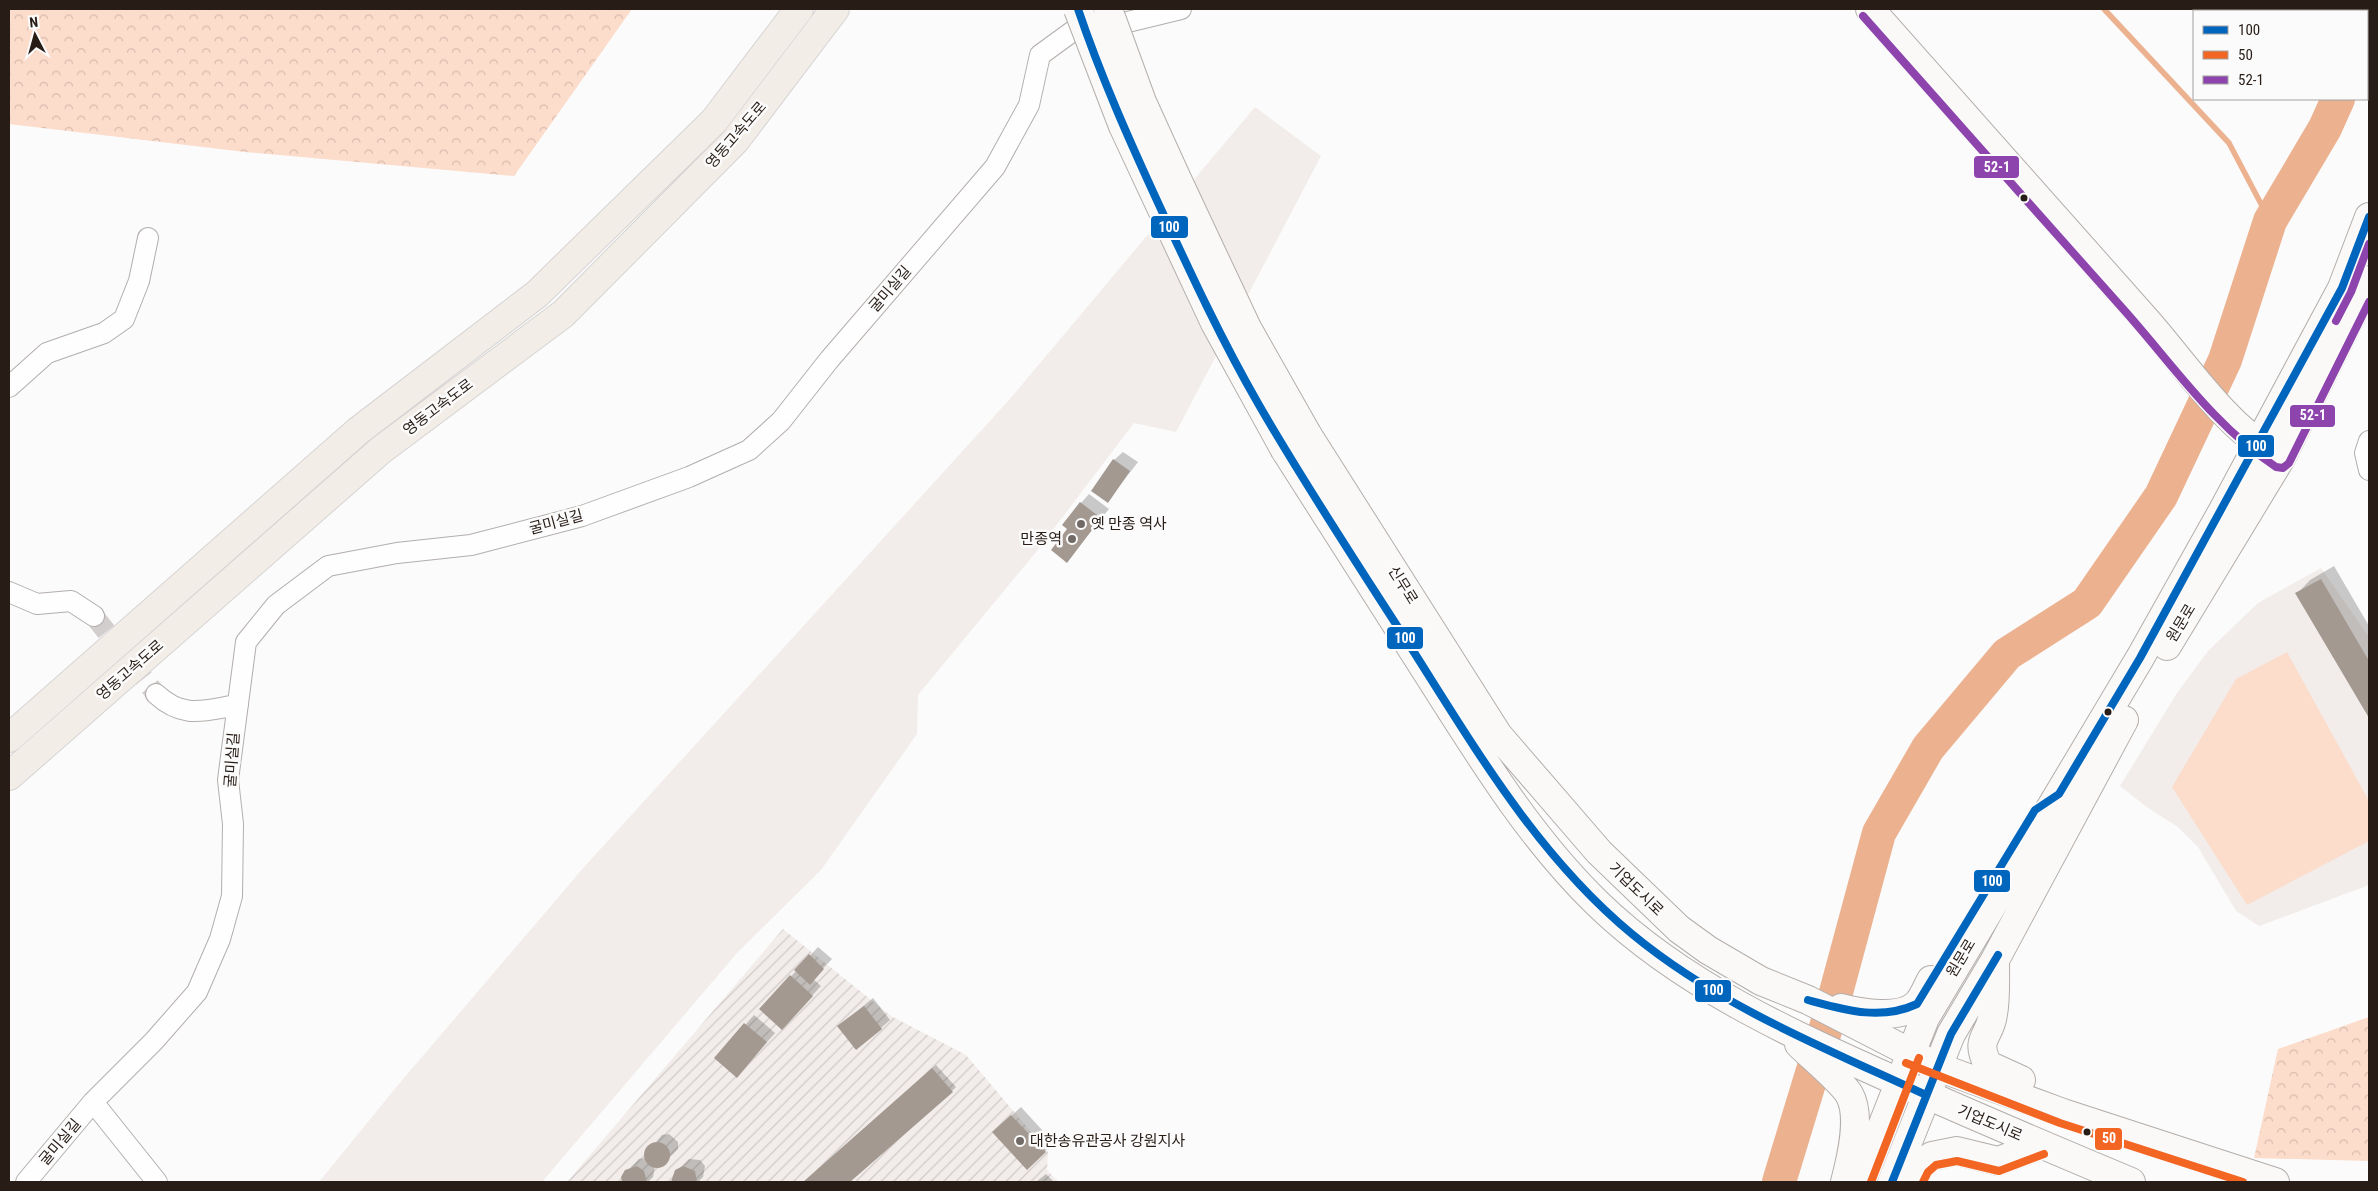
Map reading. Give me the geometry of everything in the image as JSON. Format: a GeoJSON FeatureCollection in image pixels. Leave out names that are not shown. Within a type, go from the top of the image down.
{"type":"FeatureCollection","features":[{"type":"Feature","properties":{"kind":"highway","name":"영동고속도로"},"geometry":{"type":"LineString","coordinates":[[9,738],[358,432],[537,294],[714,121],[799,9]]}},
{"type":"Feature","properties":{"kind":"highway","name":"영동고속도로"},"geometry":{"type":"LineString","coordinates":[[9,776],[381,450],[564,314],[735,141],[835,9]]}},
{"type":"Feature","properties":{"kind":"main road","name":"신무로"},"geometry":{"type":"LineString","coordinates":[[1078,9],[1123,126],[1215,323],[1285,450],[1487,742]]}},
{"type":"Feature","properties":{"kind":"main road","name":"신무로"},"geometry":{"type":"LineString","coordinates":[[1108,9],[1142,102],[1247,328],[1487,742]]}},
{"type":"Feature","properties":{"kind":"main road"},"geometry":{"type":"LineString","coordinates":[[1870,9],[2154,329],[2228,416],[2258,444],[2282,458]]}},
{"type":"Feature","properties":{"kind":"main road","name":"원문로"},"geometry":{"type":"LineString","coordinates":[[1860,1182],[1888,1078],[1910,1054],[1926,1018],[2140,658],[2342,288],[2369,217]]}},
{"type":"Feature","properties":{"kind":"main road","name":"원문로"},"geometry":{"type":"LineString","coordinates":[[1892,1182],[1951,1034],[1995,960],[2133,702],[2282,458],[2369,280]]}},
{"type":"Feature","properties":{"kind":"main road"},"geometry":{"type":"LineString","coordinates":[[1487,742],[1534,832],[1562,867],[1598,905],[1633,935],[1680,970],[1785,1031],[1849,1093],[1856,1109],[1851,1160],[1845,1182]]}},
{"type":"Feature","properties":{"kind":"main road","name":"기업도시로"},"geometry":{"type":"LineString","coordinates":[[1487,742],[1679,929],[1708,950],[1761,981],[1808,1000]]}},
{"type":"Feature","properties":{"kind":"main road"},"geometry":{"type":"LineString","coordinates":[[1808,1000],[1867,1015],[1906,1010],[1917,1004],[2035,810],[2059,794]]}},
{"type":"Feature","properties":{"kind":"main road"},"geometry":{"type":"LineString","coordinates":[[1995,960],[1993,1016],[1982,1039],[1982,1053],[1988,1065],[2050,1091],[2063,1113]]}},
{"type":"Feature","properties":{"kind":"main road"},"geometry":{"type":"LineString","coordinates":[[1808,1000],[1938,1067],[2063,1113],[2274,1182]]}},
{"type":"Feature","properties":{"kind":"main road","name":"기업도시로"},"geometry":{"type":"LineString","coordinates":[[1785,1031],[1926,1095],[2131,1182]]}},
{"type":"Feature","properties":{"kind":"main road"},"geometry":{"type":"LineString","coordinates":[[1912,1182],[1920,1165],[1932,1156],[1957,1152],[1998,1161],[2041,1144]]}},
{"type":"Feature","properties":{"kind":"street","name":"굴미실길"},"geometry":{"type":"LineString","coordinates":[[26,1182],[93,1102],[154,1040],[197,992],[220,939],[232,896],[233,824],[228,780],[246,642],[276,605],[328,566],[397,553],[471,545],[582,516],[689,478],[749,450],[781,421],[829,360],[995,167],[1029,105],[1040,55],[1073,31],[1107,26],[1182,9]]}},
{"type":"Feature","properties":{"kind":"street"},"geometry":{"type":"LineString","coordinates":[[9,387],[47,353],[104,334],[124,319],[139,281],[148,238]]}},
{"type":"Feature","properties":{"kind":"street"},"geometry":{"type":"LineString","coordinates":[[2369,441],[2365,453],[2369,470]]}},
{"type":"Feature","properties":{"kind":"street"},"geometry":{"type":"LineString","coordinates":[[9,592],[37,604],[71,601],[94,616]]}},
{"type":"Feature","properties":{"kind":"street"},"geometry":{"type":"LineString","coordinates":[[156,694],[169,706],[192,712],[238,705]]}},
{"type":"Feature","properties":{"kind":"street","name":"굴미실길"},"geometry":{"type":"LineString","coordinates":[[93,1102],[157,1182]]}},
{"type":"Feature","properties":{"kind":"shaded area"},"geometry":{"type":"Polygon","coordinates":[[[1255,107],[1321,156],[1176,432],[1134,423],[1036,552],[918,695],[917,734],[821,870],[737,953],[542,1182],[319,1182],[398,1085],[585,866],[1009,400],[1255,107]]]}},
{"type":"Feature","properties":{"kind":"shaded area"},"geometry":{"type":"Polygon","coordinates":[[[2321,568],[2369,637],[2369,885],[2259,926],[2236,911],[2198,847],[2178,827],[2148,808],[2120,786],[2177,693],[2208,651],[2258,603],[2321,568]]]}},
{"type":"Feature","properties":{"kind":"shaded area"},"geometry":{"type":"Polygon","coordinates":[[[783,929],[891,1016],[966,1055],[1048,1152],[1047,1170],[1058,1182],[567,1182],[783,929]]]}},
{"type":"Feature","properties":{"kind":"green space"},"geometry":{"type":"Polygon","coordinates":[[[9,9],[632,9],[514,176],[245,152],[9,124],[9,9]]]}},
{"type":"Feature","properties":{"kind":"green space"},"geometry":{"type":"Polygon","coordinates":[[[2287,652],[2369,801],[2369,841],[2247,905],[2172,787],[2236,679],[2287,652]]]}},
{"type":"Feature","properties":{"kind":"green space"},"geometry":{"type":"Polygon","coordinates":[[[2369,1017],[2369,1161],[2254,1158],[2278,1049],[2369,1017]]]}},
{"type":"Feature","properties":{"kind":"building"},"geometry":{"type":"Polygon","coordinates":[[[1113,459],[1130,471],[1108,503],[1091,491],[1113,459]]]}},
{"type":"Feature","properties":{"kind":"building","name":"만종역"},"geometry":{"type":"Polygon","coordinates":[[[1080,502],[1101,518],[1067,563],[1051,550],[1067,529],[1062,525],[1080,502]]]}},
{"type":"Feature","properties":{"kind":"building"},"geometry":{"type":"Polygon","coordinates":[[[2321,579],[2369,661],[2369,718],[2295,593],[2321,579]]]}},
{"type":"Feature","properties":{"kind":"building"},"geometry":{"type":"Polygon","coordinates":[[[809,954],[824,969],[810,985],[794,970],[809,954]]]}},
{"type":"Feature","properties":{"kind":"building"},"geometry":{"type":"Polygon","coordinates":[[[790,975],[813,996],[782,1030],[759,1009],[790,975]]]}},
{"type":"Feature","properties":{"kind":"building"},"geometry":{"type":"Polygon","coordinates":[[[864,1006],[882,1029],[856,1050],[837,1026],[864,1006]]]}},
{"type":"Feature","properties":{"kind":"building"},"geometry":{"type":"Polygon","coordinates":[[[744,1023],[767,1042],[737,1078],[714,1058],[744,1023]]]}},
{"type":"Feature","properties":{"kind":"building"},"geometry":{"type":"Polygon","coordinates":[[[932,1068],[953,1092],[850,1182],[803,1182],[932,1068]]]}},
{"type":"Feature","properties":{"kind":"building"},"geometry":{"type":"Polygon","coordinates":[[[1011,1115],[1046,1152],[1027,1170],[992,1132],[1011,1115]]]}},
{"type":"Feature","properties":{"kind":"building"},"geometry":{"type":"Polygon","coordinates":[[[657,1142],[666,1146],[670,1155],[666,1164],[657,1168],[648,1164],[644,1155],[648,1146],[657,1142]]]}},
{"type":"Feature","properties":{"kind":"building"},"geometry":{"type":"Polygon","coordinates":[[[637,1166],[644,1171],[647,1182],[622,1182],[621,1177],[625,1170],[637,1166]]]}},
{"type":"Feature","properties":{"kind":"building"},"geometry":{"type":"Polygon","coordinates":[[[683,1166],[695,1171],[697,1182],[671,1182],[675,1170],[683,1166]]]}},
{"type":"Feature","properties":{"kind":"waterway"},"geometry":{"type":"LineString","coordinates":[[2104,9],[2229,143],[2270,221]]}},
{"type":"Feature","properties":{"kind":"waterway"},"geometry":{"type":"LineString","coordinates":[[1779,1182],[1831,1011],[1879,833],[1928,748],[2007,654],[2087,603],[2161,496],[2225,360],[2270,221],[2325,128],[2338,100]]}},
{"type":"Feature","properties":{"kind":"tunnel"},"geometry":{"type":"LineString","coordinates":[[94,616],[156,694]]}},
{"type":"Feature","properties":{"kind":"transit line","name":"100"},"geometry":{"type":"LineString","coordinates":[[1078,9],[1106,84],[1138,158],[1195,282],[1245,381],[1311,492],[1480,755],[1534,832],[1564,868],[1597,902],[1632,934],[1665,960],[1700,983],[1774,1024],[1926,1095]]}},
{"type":"Feature","properties":{"kind":"transit line","name":"52-1"},"geometry":{"type":"LineString","coordinates":[[1863,16],[2124,310],[2195,394],[2233,433],[2276,467],[2283,468],[2289,463],[2369,302]]}},
{"type":"Feature","properties":{"kind":"transit line","name":"100"},"geometry":{"type":"LineString","coordinates":[[1808,1000],[1849,1010],[1876,1013],[1890,1012],[1917,1004],[2035,810],[2059,794],[2140,658],[2342,288],[2369,217]]}},
{"type":"Feature","properties":{"kind":"transit line","name":"52-1"},"geometry":{"type":"LineString","coordinates":[[2336,321],[2351,292],[2369,244]]}},
{"type":"Feature","properties":{"kind":"transit line","name":"100"},"geometry":{"type":"LineString","coordinates":[[1892,1182],[1951,1034],[1998,955]]}},
{"type":"Feature","properties":{"kind":"transit line","name":"50"},"geometry":{"type":"LineString","coordinates":[[1871,1182],[1919,1058]]}},
{"type":"Feature","properties":{"kind":"transit line","name":"50"},"geometry":{"type":"LineString","coordinates":[[1906,1063],[2060,1123],[2243,1182]]}},
{"type":"Feature","properties":{"kind":"transit line","name":"50"},"geometry":{"type":"LineString","coordinates":[[1923,1182],[1928,1172],[1936,1165],[1957,1161],[1999,1171],[2044,1154]]}},
{"type":"Feature","properties":{"kind":"place","name":"옛 만종 역사"},"geometry":{"type":"Point","coordinates":[1081,524]}},
{"type":"Feature","properties":{"kind":"place","name":"만종역"},"geometry":{"type":"Point","coordinates":[1072,539]}},
{"type":"Feature","properties":{"kind":"place","name":"대한송유관공사 강원지사"},"geometry":{"type":"Point","coordinates":[1020,1141]}}]}
